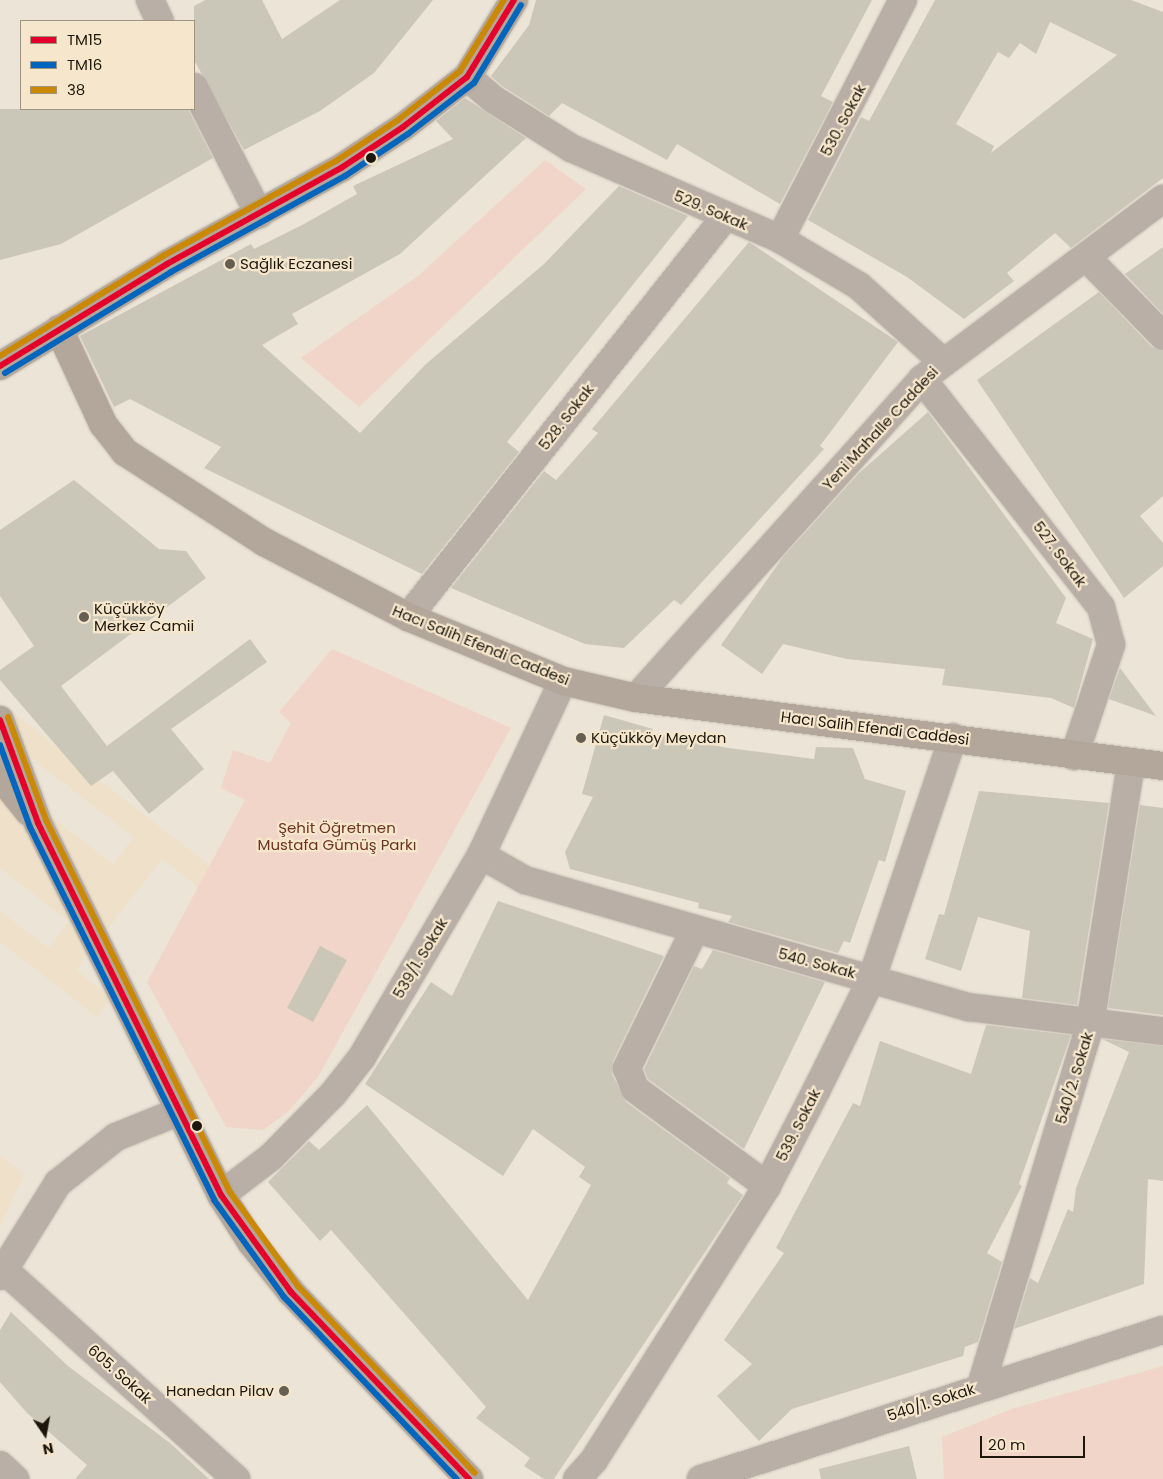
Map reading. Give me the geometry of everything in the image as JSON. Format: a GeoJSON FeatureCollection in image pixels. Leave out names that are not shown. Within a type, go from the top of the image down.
{"type":"FeatureCollection","features":[{"type":"Feature","properties":{"kind":"main road"},"geometry":{"type":"LineString","coordinates":[[0,366],[59,329],[349,163],[467,77],[514,0]]}},
{"type":"Feature","properties":{"kind":"main road","name":"Hacı Salih Efendi Caddesi"},"geometry":{"type":"LineString","coordinates":[[59,329],[103,424],[125,452],[264,542],[408,617],[563,681],[636,698],[1163,766]]}},
{"type":"Feature","properties":{"kind":"main road"},"geometry":{"type":"LineString","coordinates":[[0,720],[38,823],[221,1194],[251,1242],[291,1292],[469,1479]]}},
{"type":"Feature","properties":{"kind":"main road"},"geometry":{"type":"LineString","coordinates":[[0,776],[38,823]]}},
{"type":"Feature","properties":{"kind":"street","name":"530. Sokak"},"geometry":{"type":"LineString","coordinates":[[780,239],[903,0]]}},
{"type":"Feature","properties":{"kind":"street","name":"529. Sokak"},"geometry":{"type":"LineString","coordinates":[[467,77],[493,100],[571,148],[725,217],[780,239],[859,286],[908,325],[942,361]]}},
{"type":"Feature","properties":{"kind":"street"},"geometry":{"type":"LineString","coordinates":[[195,89],[259,214]]}},
{"type":"Feature","properties":{"kind":"street","name":"Yeni Mahalle Caddesi"},"geometry":{"type":"LineString","coordinates":[[636,698],[922,379],[942,361],[1087,258],[1163,199]]}},
{"type":"Feature","properties":{"kind":"street","name":"528. Sokak"},"geometry":{"type":"LineString","coordinates":[[408,617],[725,217]]}},
{"type":"Feature","properties":{"kind":"street"},"geometry":{"type":"LineString","coordinates":[[1087,258],[1163,336]]}},
{"type":"Feature","properties":{"kind":"street","name":"527. Sokak"},"geometry":{"type":"LineString","coordinates":[[922,379],[1100,607],[1111,645],[1074,756]]}},
{"type":"Feature","properties":{"kind":"street","name":"539/1. Sokak"},"geometry":{"type":"LineString","coordinates":[[221,1194],[271,1157],[333,1094],[362,1057],[481,855],[563,681]]}},
{"type":"Feature","properties":{"kind":"street","name":"539. Sokak"},"geometry":{"type":"LineString","coordinates":[[578,1479],[594,1460],[767,1186],[872,978],[953,738]]}},
{"type":"Feature","properties":{"kind":"street","name":"540/2. Sokak"},"geometry":{"type":"LineString","coordinates":[[981,1386],[1090,1025],[1131,762]]}},
{"type":"Feature","properties":{"kind":"street","name":"540. Sokak"},"geometry":{"type":"LineString","coordinates":[[481,855],[524,880],[694,931],[872,978],[969,1007],[1090,1025],[1163,1031]]}},
{"type":"Feature","properties":{"kind":"street"},"geometry":{"type":"LineString","coordinates":[[694,931],[627,1068],[635,1089],[767,1186]]}},
{"type":"Feature","properties":{"kind":"street"},"geometry":{"type":"LineString","coordinates":[[2,1273],[58,1183],[116,1137],[180,1111]]}},
{"type":"Feature","properties":{"kind":"street","name":"605. Sokak"},"geometry":{"type":"LineString","coordinates":[[2,1273],[236,1479]]}},
{"type":"Feature","properties":{"kind":"street","name":"540/1. Sokak"},"geometry":{"type":"LineString","coordinates":[[702,1479],[981,1386],[1163,1330]]}},
{"type":"Feature","properties":{"kind":"street"},"geometry":{"type":"LineString","coordinates":[[0,1465],[16,1479]]}},
{"type":"Feature","properties":{"kind":"shaded area"},"geometry":{"type":"Polygon","coordinates":[[[0,703],[213,868],[198,887],[162,859],[76,970],[112,998],[97,1017],[0,942],[0,911],[48,948],[69,922],[0,868],[0,777],[113,864],[134,837],[8,741],[0,751],[0,703]]]}},
{"type":"Feature","properties":{"kind":"shaded area"},"geometry":{"type":"Polygon","coordinates":[[[0,1156],[24,1174],[0,1227],[0,1156]]]}},
{"type":"Feature","properties":{"kind":"green space"},"geometry":{"type":"Polygon","coordinates":[[[545,160],[586,189],[359,407],[301,358],[418,276],[545,160]]]}},
{"type":"Feature","properties":{"kind":"green space","name":"Şehit Öğretmen Mustafa Gümüş Parkı"},"geometry":{"type":"Polygon","coordinates":[[[332,649],[511,728],[318,1077],[289,1111],[263,1130],[226,1127],[147,982],[245,800],[221,788],[233,750],[270,763],[291,723],[279,712],[332,649]]]}},
{"type":"Feature","properties":{"kind":"green space"},"geometry":{"type":"Polygon","coordinates":[[[1163,1366],[1163,1479],[944,1479],[942,1437],[1012,1409],[1163,1366]]]}},
{"type":"Feature","properties":{"kind":"building"},"geometry":{"type":"Polygon","coordinates":[[[205,0],[262,0],[282,39],[340,0],[433,0],[374,73],[320,111],[244,150],[195,62],[194,6],[205,0]]]}},
{"type":"Feature","properties":{"kind":"building"},"geometry":{"type":"Polygon","coordinates":[[[536,0],[872,0],[821,96],[833,102],[780,204],[677,144],[667,160],[562,103],[549,116],[502,86],[491,76],[529,25],[536,0]]]}},
{"type":"Feature","properties":{"kind":"building"},"geometry":{"type":"Polygon","coordinates":[[[935,0],[1131,0],[1163,12],[1163,178],[1071,248],[1055,233],[1007,273],[1014,281],[964,319],[907,277],[808,220],[861,117],[869,121],[935,0]],[[1050,22],[1036,54],[1020,43],[1009,58],[998,52],[956,124],[994,146],[991,153],[1117,55],[1050,22]]]}},
{"type":"Feature","properties":{"kind":"building"},"geometry":{"type":"Polygon","coordinates":[[[465,98],[526,138],[400,254],[292,314],[298,324],[262,345],[360,433],[426,364],[544,264],[619,186],[688,216],[507,442],[519,452],[422,574],[204,468],[221,447],[130,399],[114,407],[80,336],[251,244],[254,249],[304,224],[357,194],[353,186],[453,139],[436,121],[465,98]]]}},
{"type":"Feature","properties":{"kind":"building"},"geometry":{"type":"Polygon","coordinates":[[[0,109],[189,110],[213,158],[61,244],[0,260],[0,109]]]}},
{"type":"Feature","properties":{"kind":"building"},"geometry":{"type":"Polygon","coordinates":[[[749,242],[898,342],[820,446],[824,449],[681,605],[674,600],[624,648],[585,644],[451,588],[544,471],[556,480],[598,433],[592,429],[749,242]]]}},
{"type":"Feature","properties":{"kind":"building"},"geometry":{"type":"Polygon","coordinates":[[[1163,247],[1163,314],[1125,274],[1163,247]]]}},
{"type":"Feature","properties":{"kind":"building"},"geometry":{"type":"Polygon","coordinates":[[[1099,292],[1152,347],[1163,351],[1163,496],[1140,516],[1163,543],[1163,566],[1124,598],[977,380],[1099,292]]]}},
{"type":"Feature","properties":{"kind":"building"},"geometry":{"type":"Polygon","coordinates":[[[928,412],[1066,598],[1056,623],[1093,639],[1074,708],[1051,698],[942,685],[945,669],[847,659],[783,644],[762,674],[721,645],[783,557],[858,474],[928,412]]]}},
{"type":"Feature","properties":{"kind":"building","name":"Küçükköy Merkez Camii"},"geometry":{"type":"Polygon","coordinates":[[[74,480],[159,549],[186,551],[206,578],[61,686],[107,746],[250,639],[267,662],[171,729],[204,769],[149,814],[113,771],[91,786],[0,680],[0,670],[34,646],[0,596],[0,530],[74,480]]]}},
{"type":"Feature","properties":{"kind":"building"},"geometry":{"type":"Polygon","coordinates":[[[1120,668],[1156,716],[1109,699],[1120,668]]]}},
{"type":"Feature","properties":{"kind":"building"},"geometry":{"type":"Polygon","coordinates":[[[604,715],[653,729],[652,733],[728,748],[814,759],[816,747],[853,748],[865,779],[906,791],[885,862],[879,860],[850,943],[844,941],[838,953],[728,922],[732,916],[698,908],[699,903],[570,869],[565,852],[593,797],[582,794],[604,715]]]}},
{"type":"Feature","properties":{"kind":"building"},"geometry":{"type":"Polygon","coordinates":[[[979,791],[1109,803],[1077,1005],[1022,998],[1030,931],[978,917],[961,971],[925,959],[939,914],[944,915],[979,791]]]}},
{"type":"Feature","properties":{"kind":"building"},"geometry":{"type":"Polygon","coordinates":[[[1140,805],[1163,808],[1163,1015],[1108,1008],[1140,805]]]}},
{"type":"Feature","properties":{"kind":"building"},"geometry":{"type":"Polygon","coordinates":[[[498,901],[664,956],[613,1061],[612,1074],[626,1102],[730,1178],[727,1183],[743,1195],[554,1479],[544,1479],[524,1466],[530,1458],[476,1418],[486,1407],[331,1230],[320,1241],[268,1182],[309,1141],[319,1150],[367,1105],[528,1300],[591,1185],[579,1177],[585,1167],[533,1129],[503,1176],[365,1084],[431,982],[452,996],[498,901]]]}},
{"type":"Feature","properties":{"kind":"building"},"geometry":{"type":"Polygon","coordinates":[[[320,946],[347,960],[313,1022],[287,1008],[320,946]]]}},
{"type":"Feature","properties":{"kind":"building"},"geometry":{"type":"Polygon","coordinates":[[[713,950],[825,982],[744,1149],[648,1079],[644,1069],[694,966],[702,969],[713,950]]]}},
{"type":"Feature","properties":{"kind":"building"},"geometry":{"type":"Polygon","coordinates":[[[986,1025],[1071,1035],[1019,1184],[1022,1186],[987,1253],[1002,1262],[978,1342],[965,1347],[963,1356],[792,1409],[759,1441],[717,1396],[752,1364],[724,1340],[784,1253],[776,1248],[853,1103],[860,1106],[880,1041],[971,1074],[986,1025]]]}},
{"type":"Feature","properties":{"kind":"building"},"geometry":{"type":"Polygon","coordinates":[[[1102,1039],[1163,1046],[1163,1181],[1148,1179],[1144,1284],[1014,1329],[1030,1278],[1038,1283],[1068,1209],[1073,1212],[1076,1188],[1129,1052],[1102,1039]]]}},
{"type":"Feature","properties":{"kind":"building"},"geometry":{"type":"Polygon","coordinates":[[[11,1312],[68,1366],[170,1443],[209,1479],[75,1479],[87,1465],[27,1413],[0,1382],[0,1330],[11,1312]]]}},
{"type":"Feature","properties":{"kind":"building"},"geometry":{"type":"Polygon","coordinates":[[[909,1446],[917,1479],[821,1479],[819,1469],[909,1446]]]}},
{"type":"Feature","properties":{"kind":"transit line","name":"38"},"geometry":{"type":"LineString","coordinates":[[0,356],[163,256],[336,161],[398,120],[460,71],[504,0]]}},
{"type":"Feature","properties":{"kind":"transit line","name":"TM15"},"geometry":{"type":"LineString","coordinates":[[0,366],[167,264],[341,168],[403,127],[467,77],[514,0]]}},
{"type":"Feature","properties":{"kind":"transit line","name":"TM16"},"geometry":{"type":"LineString","coordinates":[[5,373],[171,272],[345,176],[408,134],[474,83],[521,5]]}},
{"type":"Feature","properties":{"kind":"transit line","name":"38"},"geometry":{"type":"LineString","coordinates":[[8,717],[46,820],[229,1191],[298,1286],[475,1473]]}},
{"type":"Feature","properties":{"kind":"transit line","name":"TM15"},"geometry":{"type":"LineString","coordinates":[[0,720],[38,823],[221,1195],[291,1292],[469,1479]]}},
{"type":"Feature","properties":{"kind":"transit line","name":"TM16"},"geometry":{"type":"LineString","coordinates":[[0,745],[30,827],[214,1200],[284,1297],[457,1479]]}},
{"type":"Feature","properties":{"kind":"place","name":"Sağlık Eczanesi"},"geometry":{"type":"Point","coordinates":[230,264]}},
{"type":"Feature","properties":{"kind":"place","name":"Küçükköy Merkez Camii"},"geometry":{"type":"Point","coordinates":[84,617]}},
{"type":"Feature","properties":{"kind":"place","name":"Küçükköy Meydan"},"geometry":{"type":"Point","coordinates":[581,738]}},
{"type":"Feature","properties":{"kind":"place","name":"Hanedan Pilav"},"geometry":{"type":"Point","coordinates":[284,1391]}}]}
